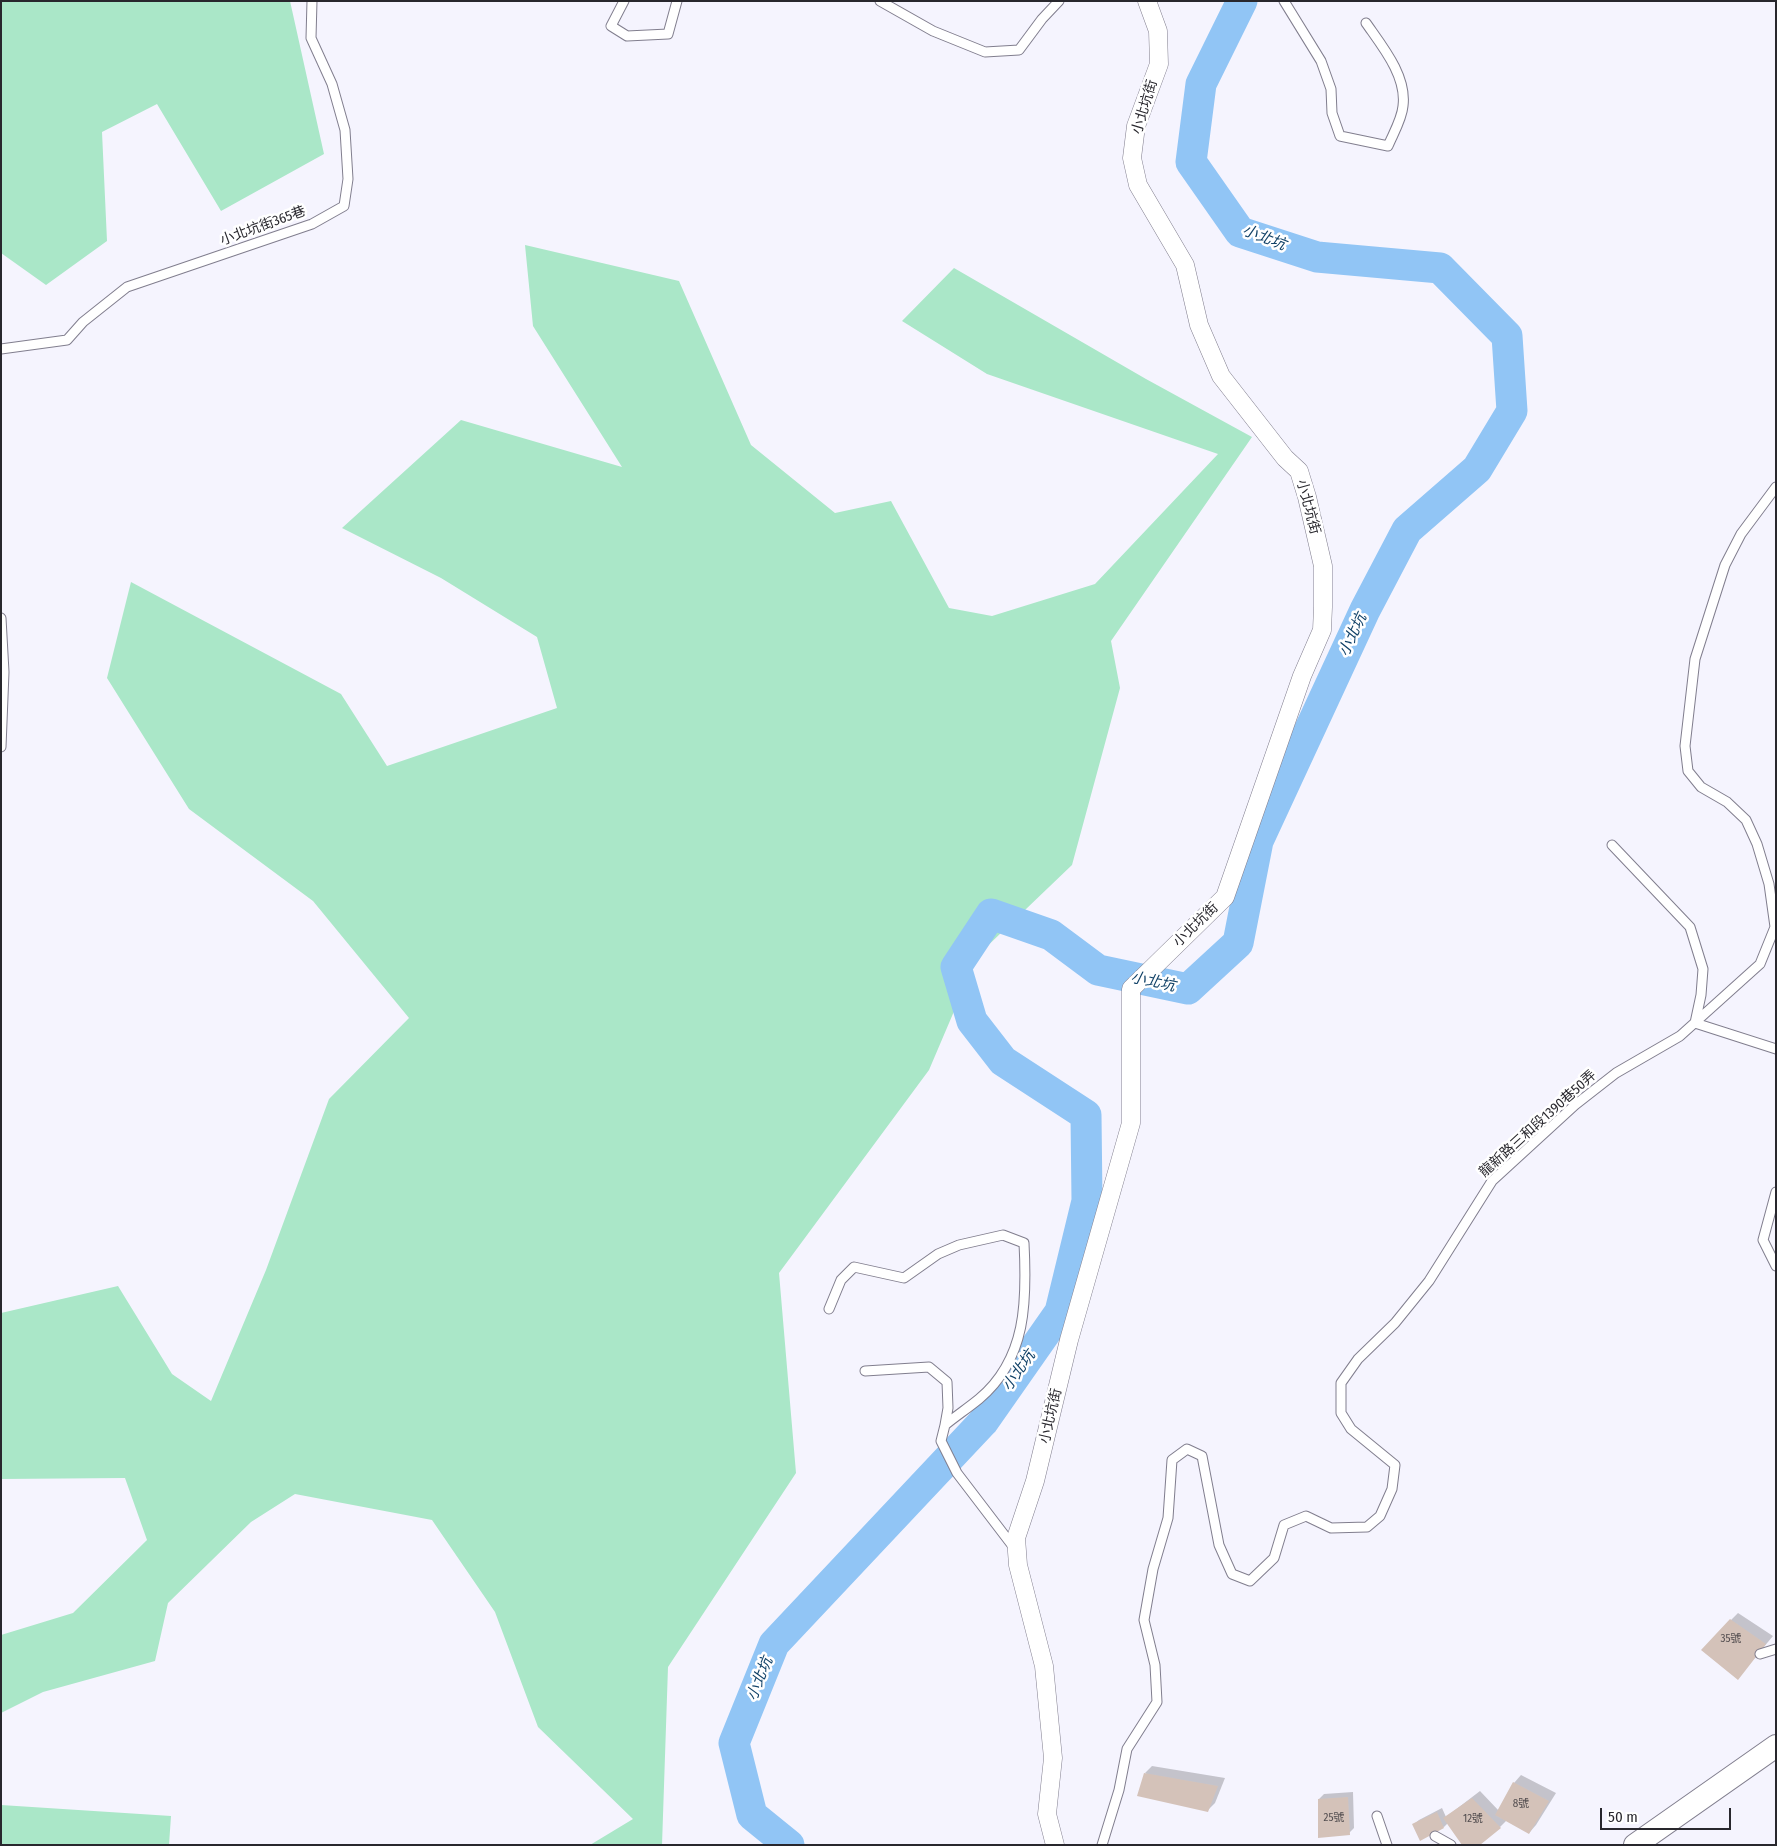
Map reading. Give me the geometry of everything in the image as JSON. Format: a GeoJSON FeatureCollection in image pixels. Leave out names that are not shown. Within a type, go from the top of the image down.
{"type":"FeatureCollection","features":[{"type":"Feature","properties":{"kind":"street","name":"小北坑街"},"geometry":{"type":"LineString","coordinates":[[1055,1845],[1047,1814],[1053,1758],[1044,1666],[1017,1551],[1016,1538],[1035,1481],[1069,1340],[1131,1124],[1131,989],[1225,897],[1302,676],[1322,630],[1323,566],[1308,497],[1299,471],[1285,458],[1221,376],[1199,325],[1184,265],[1138,186],[1132,158],[1136,126],[1159,64],[1158,30],[1148,1]]}},
{"type":"Feature","properties":{"kind":"street"},"geometry":{"type":"LineString","coordinates":[[1635,1845],[1776,1746]]}},
{"type":"Feature","properties":{"kind":"lane","name":"小北坑街365巷"},"geometry":{"type":"LineString","coordinates":[[1,349],[66,340],[83,322],[127,287],[312,224],[344,206],[348,179],[345,130],[332,84],[311,38],[312,1]]}},
{"type":"Feature","properties":{"kind":"lane"},"geometry":{"type":"LineString","coordinates":[[624,1],[611,26],[626,36],[668,34],[677,1]]}},
{"type":"Feature","properties":{"kind":"lane"},"geometry":{"type":"LineString","coordinates":[[880,1],[934,31],[985,52],[1019,50],[1042,19],[1059,1]]}},
{"type":"Feature","properties":{"kind":"lane"},"geometry":{"type":"LineString","coordinates":[[1284,1],[1321,61],[1331,89],[1332,113],[1340,136],[1388,146],[1404,106],[1401,82],[1389,55],[1366,23]]}},
{"type":"Feature","properties":{"kind":"lane"},"geometry":{"type":"LineString","coordinates":[[1695,1023],[1760,964],[1775,927],[1769,884],[1750,828],[1746,820],[1727,802],[1700,788],[1688,771],[1685,746],[1695,659],[1725,565],[1741,534],[1776,487]]}},
{"type":"Feature","properties":{"kind":"lane"},"geometry":{"type":"LineString","coordinates":[[1,618],[4,672],[1,747]]}},
{"type":"Feature","properties":{"kind":"lane"},"geometry":{"type":"LineString","coordinates":[[1612,845],[1690,927],[1704,969],[1695,1023]]}},
{"type":"Feature","properties":{"kind":"lane"},"geometry":{"type":"LineString","coordinates":[[1695,1023],[1776,1049]]}},
{"type":"Feature","properties":{"kind":"lane","name":"龍新路三和段1390巷50弄"},"geometry":{"type":"LineString","coordinates":[[1102,1845],[1119,1790],[1127,1749],[1157,1702],[1154,1665],[1144,1620],[1153,1570],[1168,1518],[1172,1460],[1187,1449],[1202,1456],[1219,1545],[1232,1574],[1250,1581],[1274,1558],[1284,1525],[1306,1516],[1331,1528],[1367,1527],[1380,1516],[1392,1488],[1395,1465],[1351,1429],[1341,1413],[1341,1383],[1358,1359],[1395,1323],[1429,1281],[1492,1181],[1575,1106],[1616,1073],[1680,1036],[1695,1023]]}},
{"type":"Feature","properties":{"kind":"lane"},"geometry":{"type":"LineString","coordinates":[[1776,1192],[1763,1240],[1776,1266]]}},
{"type":"Feature","properties":{"kind":"lane"},"geometry":{"type":"LineString","coordinates":[[829,1309],[840,1280],[854,1267],[904,1278],[938,1254],[959,1245],[1003,1235],[1024,1243],[1023,1315],[1016,1349],[1001,1374],[980,1398],[945,1425]]}},
{"type":"Feature","properties":{"kind":"lane"},"geometry":{"type":"LineString","coordinates":[[865,1371],[929,1367],[947,1382],[948,1408],[941,1441],[957,1472],[1017,1551]]}},
{"type":"Feature","properties":{"kind":"lane"},"geometry":{"type":"LineString","coordinates":[[1760,1654],[1776,1649]]}},
{"type":"Feature","properties":{"kind":"lane"},"geometry":{"type":"LineString","coordinates":[[1377,1816],[1387,1845]]}},
{"type":"Feature","properties":{"kind":"lane"},"geometry":{"type":"LineString","coordinates":[[1436,1836],[1450,1845]]}},
{"type":"Feature","properties":{"kind":"green space"},"geometry":{"type":"Polygon","coordinates":[[[1,1],[290,1],[324,154],[221,211],[157,104],[102,132],[107,241],[46,285],[1,253],[1,1]]]}},
{"type":"Feature","properties":{"kind":"green space"},"geometry":{"type":"Polygon","coordinates":[[[525,245],[679,281],[751,445],[835,513],[891,501],[949,608],[992,616],[1095,584],[1218,454],[987,374],[902,321],[954,268],[1146,379],[1252,437],[1111,641],[1120,688],[1072,865],[978,955],[929,1070],[779,1273],[796,1473],[668,1667],[662,1845],[590,1845],[633,1819],[538,1727],[495,1612],[432,1520],[295,1494],[251,1522],[168,1603],[155,1661],[43,1692],[1,1713],[1,1635],[73,1613],[147,1540],[125,1478],[1,1479],[1,1313],[118,1286],[172,1374],[211,1401],[266,1270],[329,1099],[409,1018],[313,901],[189,809],[107,678],[131,582],[341,694],[387,766],[557,708],[537,637],[441,578],[342,528],[461,420],[622,467],[533,326],[525,245]]]}},
{"type":"Feature","properties":{"kind":"green space"},"geometry":{"type":"Polygon","coordinates":[[[1,1805],[171,1816],[169,1845],[1,1845],[1,1805]]]}},
{"type":"Feature","properties":{"kind":"building"},"geometry":{"type":"Polygon","coordinates":[[[1730,1619],[1766,1644],[1738,1680],[1701,1650],[1730,1619]]]}},
{"type":"Feature","properties":{"kind":"building"},"geometry":{"type":"Polygon","coordinates":[[[1144,1773],[1218,1786],[1208,1812],[1137,1796],[1144,1773]]]}},
{"type":"Feature","properties":{"kind":"building"},"geometry":{"type":"Polygon","coordinates":[[[1513,1782],[1549,1801],[1529,1834],[1495,1815],[1513,1782]]]}},
{"type":"Feature","properties":{"kind":"building"},"geometry":{"type":"Polygon","coordinates":[[[1348,1797],[1350,1835],[1318,1838],[1318,1799],[1348,1797]]]}},
{"type":"Feature","properties":{"kind":"building"},"geometry":{"type":"Polygon","coordinates":[[[1472,1798],[1501,1828],[1480,1845],[1462,1845],[1443,1818],[1472,1798]]]}},
{"type":"Feature","properties":{"kind":"building"},"geometry":{"type":"Polygon","coordinates":[[[1437,1812],[1444,1828],[1420,1841],[1412,1824],[1437,1812]]]}},
{"type":"Feature","properties":{"kind":"waterway","name":"小北坑"},"geometry":{"type":"LineString","coordinates":[[789,1845],[752,1815],[734,1743],[774,1644],[983,1422],[1060,1312],[1087,1201],[1086,1115],[1003,1061],[972,1021],[956,967],[991,914],[1051,935],[1098,970],[1188,989],[1238,943],[1258,841],[1365,610],[1407,530],[1477,469],[1512,411],[1507,336],[1440,268],[1317,257],[1240,232],[1191,162],[1201,84],[1242,1]]}}]}
